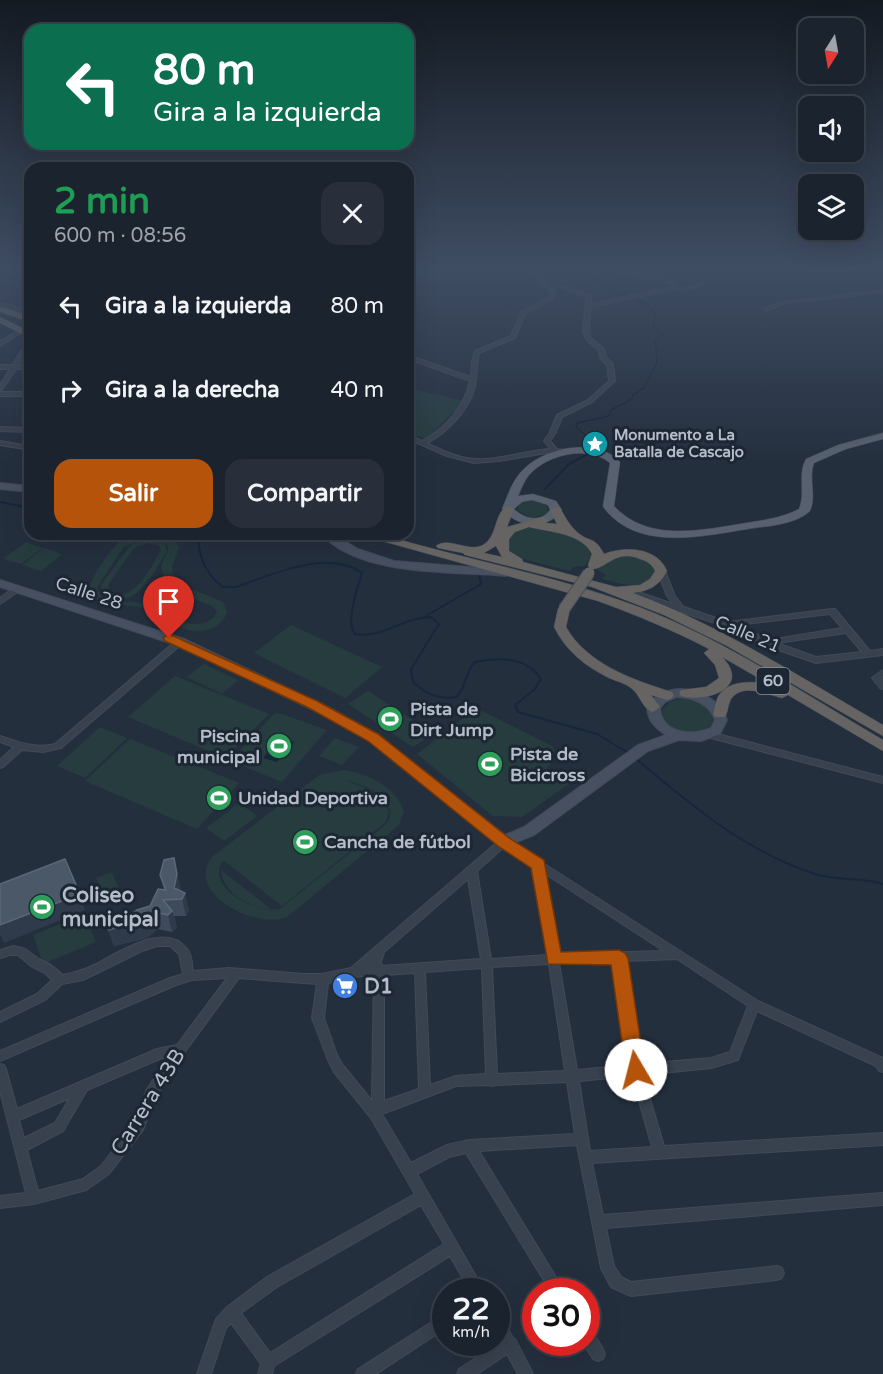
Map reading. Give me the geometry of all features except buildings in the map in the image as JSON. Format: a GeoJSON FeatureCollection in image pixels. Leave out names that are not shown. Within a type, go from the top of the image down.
{"type":"FeatureCollection","features":[{"type":"Feature","properties":{"kind":"highway"},"geometry":{"type":"LineString","coordinates":[[442,546],[476,551],[488,548],[497,538],[508,509]]}},
{"type":"Feature","properties":{"kind":"highway"},"geometry":{"type":"LineString","coordinates":[[556,510],[562,523],[597,548],[598,554],[592,569],[564,609],[560,627],[572,647],[639,688],[667,695]]}},
{"type":"Feature","properties":{"kind":"highway"},"geometry":{"type":"LineString","coordinates":[[548,572],[508,557],[501,547],[505,534],[511,529],[537,523],[576,534]]}},
{"type":"Feature","properties":{"kind":"highway","name":"60"},"geometry":{"type":"LineString","coordinates":[[414,539],[548,572],[638,599],[719,637],[883,731]]}},
{"type":"Feature","properties":{"kind":"highway","name":"60"},"geometry":{"type":"LineString","coordinates":[[390,540],[611,602],[660,621],[754,670],[883,746]]}},
{"type":"Feature","properties":{"kind":"highway"},"geometry":{"type":"LineString","coordinates":[[592,569],[611,554],[629,552],[650,558],[658,564],[661,571],[656,580],[648,586],[621,590],[602,587]]}},
{"type":"Feature","properties":{"kind":"highway"},"geometry":{"type":"LineString","coordinates":[[686,693],[719,688],[727,676],[720,660],[693,638]]}},
{"type":"Feature","properties":{"kind":"highway"},"geometry":{"type":"LineString","coordinates":[[720,714],[723,701],[731,692],[757,686],[773,690],[851,728]]}},
{"type":"Feature","properties":{"kind":"highway"},"geometry":{"type":"LineString","coordinates":[[639,688],[653,707]]}},
{"type":"Feature","properties":{"kind":"main road"},"geometry":{"type":"LineString","coordinates":[[508,509],[525,473],[538,463],[572,452],[590,450],[604,453],[615,462],[607,501],[611,511],[646,530],[680,536],[798,515],[807,506],[805,472],[810,461],[842,447],[883,436]]}},
{"type":"Feature","properties":{"kind":"main road"},"geometry":{"type":"LineString","coordinates":[[508,509],[516,517],[537,523],[552,516],[556,510],[547,500],[539,497],[531,487],[530,476],[538,463]]}},
{"type":"Feature","properties":{"kind":"main road"},"geometry":{"type":"LineString","coordinates":[[0,486],[24,488]]}},
{"type":"Feature","properties":{"kind":"main road"},"geometry":{"type":"LineString","coordinates":[[508,509],[514,502],[526,498],[547,500]]}},
{"type":"Feature","properties":{"kind":"main road"},"geometry":{"type":"LineString","coordinates":[[336,540],[353,551],[377,560],[436,568],[513,574]]}},
{"type":"Feature","properties":{"kind":"main road","name":"Calle 28"},"geometry":{"type":"LineString","coordinates":[[0,583],[180,642],[330,713],[373,737],[504,842]]}},
{"type":"Feature","properties":{"kind":"main road"},"geometry":{"type":"LineString","coordinates":[[686,693],[704,698],[720,714],[720,726],[710,735],[699,738],[677,736],[658,725],[654,719],[653,707],[667,695],[686,693]]}},
{"type":"Feature","properties":{"kind":"main road"},"geometry":{"type":"LineString","coordinates":[[640,751],[658,725]]}},
{"type":"Feature","properties":{"kind":"main road"},"geometry":{"type":"LineString","coordinates":[[504,842],[530,831],[640,751],[677,736]]}},
{"type":"Feature","properties":{"kind":"street"},"geometry":{"type":"LineString","coordinates":[[423,443],[434,437],[466,402],[473,380],[477,352],[513,337],[515,333]]}},
{"type":"Feature","properties":{"kind":"street"},"geometry":{"type":"LineString","coordinates":[[553,448],[547,441],[559,416],[590,401],[612,381],[610,364],[603,358],[602,350],[589,339],[586,333]]}},
{"type":"Feature","properties":{"kind":"street"},"geometry":{"type":"LineString","coordinates":[[0,344],[24,334]]}},
{"type":"Feature","properties":{"kind":"street"},"geometry":{"type":"LineString","coordinates":[[0,389],[24,351]]}},
{"type":"Feature","properties":{"kind":"street"},"geometry":{"type":"LineString","coordinates":[[414,359],[473,380]]}},
{"type":"Feature","properties":{"kind":"street"},"geometry":{"type":"LineString","coordinates":[[0,367],[24,368]]}},
{"type":"Feature","properties":{"kind":"street"},"geometry":{"type":"LineString","coordinates":[[0,394],[24,394]]}},
{"type":"Feature","properties":{"kind":"street"},"geometry":{"type":"LineString","coordinates":[[0,429],[24,430]]}},
{"type":"Feature","properties":{"kind":"street"},"geometry":{"type":"LineString","coordinates":[[414,439],[458,459],[474,461],[553,448],[572,452]]}},
{"type":"Feature","properties":{"kind":"street"},"geometry":{"type":"LineString","coordinates":[[0,443],[24,447]]}},
{"type":"Feature","properties":{"kind":"street"},"geometry":{"type":"LineString","coordinates":[[661,571],[674,602],[681,608]]}},
{"type":"Feature","properties":{"kind":"street"},"geometry":{"type":"LineString","coordinates":[[0,602],[18,589]]}},
{"type":"Feature","properties":{"kind":"street","name":"Calle 21"},"geometry":{"type":"LineString","coordinates":[[621,590],[641,593],[816,660],[868,654]]}},
{"type":"Feature","properties":{"kind":"street"},"geometry":{"type":"LineString","coordinates":[[727,624],[832,611],[868,654],[883,652]]}},
{"type":"Feature","properties":{"kind":"street"},"geometry":{"type":"LineString","coordinates":[[769,642],[848,630]]}},
{"type":"Feature","properties":{"kind":"street"},"geometry":{"type":"LineString","coordinates":[[0,739],[21,746],[50,749],[67,741],[180,642]]}},
{"type":"Feature","properties":{"kind":"street"},"geometry":{"type":"LineString","coordinates":[[883,673],[876,678],[883,686]]}},
{"type":"Feature","properties":{"kind":"street"},"geometry":{"type":"LineString","coordinates":[[710,735],[883,780]]}},
{"type":"Feature","properties":{"kind":"street"},"geometry":{"type":"LineString","coordinates":[[1,763],[21,746]]}},
{"type":"Feature","properties":{"kind":"street"},"geometry":{"type":"LineString","coordinates":[[354,972],[504,842],[754,1004],[880,1062],[883,1067]]}},
{"type":"Feature","properties":{"kind":"street"},"geometry":{"type":"LineString","coordinates":[[538,865],[585,1157],[608,1268],[616,1281],[631,1289],[777,1273]]}},
{"type":"Feature","properties":{"kind":"street"},"geometry":{"type":"LineString","coordinates":[[472,871],[487,965],[492,1081]]}},
{"type":"Feature","properties":{"kind":"street"},"geometry":{"type":"LineString","coordinates":[[0,1017],[41,997],[59,980],[79,977],[149,944],[169,940],[177,942],[189,961],[189,975]]}},
{"type":"Feature","properties":{"kind":"street"},"geometry":{"type":"LineString","coordinates":[[376,1111],[377,955],[381,948]]}},
{"type":"Feature","properties":{"kind":"street"},"geometry":{"type":"LineString","coordinates":[[0,954],[15,950],[23,952],[59,980]]}},
{"type":"Feature","properties":{"kind":"street"},"geometry":{"type":"LineString","coordinates":[[0,1056],[189,975],[210,972],[251,973],[322,979],[354,972],[554,959],[677,955]]}},
{"type":"Feature","properties":{"kind":"street"},"geometry":{"type":"LineString","coordinates":[[619,958],[636,1070],[660,1152]]}},
{"type":"Feature","properties":{"kind":"street"},"geometry":{"type":"LineString","coordinates":[[420,969],[425,1093]]}},
{"type":"Feature","properties":{"kind":"street","name":"Carrera 43B"},"geometry":{"type":"LineString","coordinates":[[0,1202],[34,1198],[86,1184],[105,1170],[139,1126],[151,1093],[180,1049],[236,974]]}},
{"type":"Feature","properties":{"kind":"street"},"geometry":{"type":"LineString","coordinates":[[322,979],[318,1018],[338,1068],[376,1111],[471,1278]]}},
{"type":"Feature","properties":{"kind":"street"},"geometry":{"type":"LineString","coordinates":[[376,1111],[456,1081],[572,1076],[711,1063],[734,1056],[754,1004]]}},
{"type":"Feature","properties":{"kind":"street"},"geometry":{"type":"LineString","coordinates":[[14,1116],[161,1053],[180,1049]]}},
{"type":"Feature","properties":{"kind":"street"},"geometry":{"type":"LineString","coordinates":[[0,1069],[34,1198]]}},
{"type":"Feature","properties":{"kind":"street"},"geometry":{"type":"LineString","coordinates":[[22,1146],[59,1127],[83,1087]]}},
{"type":"Feature","properties":{"kind":"street"},"geometry":{"type":"LineString","coordinates":[[409,1171],[447,1151],[469,1146],[582,1139]]}},
{"type":"Feature","properties":{"kind":"street"},"geometry":{"type":"LineString","coordinates":[[585,1157],[883,1139]]}},
{"type":"Feature","properties":{"kind":"street"},"geometry":{"type":"LineString","coordinates":[[469,1146],[550,1278]]}},
{"type":"Feature","properties":{"kind":"street"},"geometry":{"type":"LineString","coordinates":[[204,1374],[221,1324],[232,1312],[272,1282],[423,1197]]}},
{"type":"Feature","properties":{"kind":"street"},"geometry":{"type":"LineString","coordinates":[[598,1222],[883,1199]]}},
{"type":"Feature","properties":{"kind":"street"},"geometry":{"type":"LineString","coordinates":[[232,1312],[267,1368],[452,1247]]}},
{"type":"Feature","properties":{"kind":"street"},"geometry":{"type":"LineString","coordinates":[[363,1374],[432,1329]]}},
{"type":"Feature","properties":{"kind":"street"},"geometry":{"type":"LineString","coordinates":[[510,1344],[526,1374]]}},
{"type":"Feature","properties":{"kind":"street"},"geometry":{"type":"LineString","coordinates":[[464,1374],[492,1356]]}},
{"type":"Feature","properties":{"kind":"green space"},"geometry":{"type":"Polygon","coordinates":[[[414,389],[464,401],[427,439],[414,436],[414,389]]]}},
{"type":"Feature","properties":{"kind":"green space"},"geometry":{"type":"Polygon","coordinates":[[[533,500],[547,505],[548,513],[532,518],[517,510],[520,503],[533,500]]]}},
{"type":"Feature","properties":{"kind":"green space"},"geometry":{"type":"Polygon","coordinates":[[[531,527],[573,537],[581,541],[592,554],[585,566],[573,567],[570,571],[523,559],[512,553],[507,546],[508,535],[531,527]]]}},
{"type":"Feature","properties":{"kind":"green space"},"geometry":{"type":"Polygon","coordinates":[[[122,540],[139,540],[174,540],[179,547],[172,567],[173,574],[192,589],[223,602],[227,611],[225,617],[212,628],[193,631],[176,626],[143,608],[108,603],[89,594],[94,576],[122,540]],[[139,540],[123,548],[97,587],[100,594],[118,601],[151,605],[192,624],[204,623],[212,619],[217,612],[212,606],[181,594],[164,579],[161,566],[169,548],[164,541],[167,551],[149,580],[133,595],[123,599],[113,599],[102,593],[101,585],[129,547],[139,540]],[[148,543],[134,548],[108,585],[110,593],[127,593],[141,582],[161,550],[158,545],[148,543]]]}},
{"type":"Feature","properties":{"kind":"green space"},"geometry":{"type":"Polygon","coordinates":[[[26,542],[43,548],[21,564],[3,559],[26,542]]]}},
{"type":"Feature","properties":{"kind":"green space"},"geometry":{"type":"Polygon","coordinates":[[[44,548],[62,554],[41,571],[22,565],[44,548]]]}},
{"type":"Feature","properties":{"kind":"green space"},"geometry":{"type":"Polygon","coordinates":[[[624,554],[648,560],[656,570],[652,577],[646,582],[633,585],[602,579],[606,575],[597,570],[599,565],[624,554]]]}},
{"type":"Feature","properties":{"kind":"green space"},"geometry":{"type":"Polygon","coordinates":[[[291,625],[382,667],[345,698],[254,653],[291,625]]]}},
{"type":"Feature","properties":{"kind":"green space"},"geometry":{"type":"Polygon","coordinates":[[[204,664],[238,680],[222,694],[187,677],[204,664]]]}},
{"type":"Feature","properties":{"kind":"green space"},"geometry":{"type":"Polygon","coordinates":[[[175,676],[269,714],[225,758],[128,717],[175,676]]]}},
{"type":"Feature","properties":{"kind":"green space","name":"Pista de Dirt Jump"},"geometry":{"type":"Polygon","coordinates":[[[368,691],[433,733],[413,747],[348,704],[368,691]]]}},
{"type":"Feature","properties":{"kind":"green space"},"geometry":{"type":"Polygon","coordinates":[[[690,699],[708,708],[714,717],[711,725],[705,731],[687,733],[670,726],[664,719],[662,710],[670,702],[690,699]]]}},
{"type":"Feature","properties":{"kind":"green space","name":"Pista de Bicicross"},"geometry":{"type":"Polygon","coordinates":[[[476,708],[552,746],[558,756],[547,768],[569,784],[522,817],[493,816],[417,754],[476,708]]]}},
{"type":"Feature","properties":{"kind":"green space","name":"Piscina municipal"},"geometry":{"type":"Polygon","coordinates":[[[276,712],[327,730],[282,782],[230,761],[276,712]]]}},
{"type":"Feature","properties":{"kind":"green space"},"geometry":{"type":"Polygon","coordinates":[[[100,727],[127,738],[85,778],[57,766],[100,727]]]}},
{"type":"Feature","properties":{"kind":"green space"},"geometry":{"type":"Polygon","coordinates":[[[335,738],[359,747],[342,765],[319,756],[335,738]]]}},
{"type":"Feature","properties":{"kind":"green space"},"geometry":{"type":"Polygon","coordinates":[[[130,739],[239,783],[197,829],[85,781],[130,739]]]}},
{"type":"Feature","properties":{"kind":"green space"},"geometry":{"type":"Polygon","coordinates":[[[343,770],[362,774],[379,782],[400,802],[404,811],[399,825],[287,917],[273,920],[257,918],[227,905],[215,895],[207,883],[206,870],[212,857],[319,775],[343,770]],[[345,780],[376,794],[381,799],[389,811],[386,822],[282,906],[223,860],[219,870],[221,880],[227,889],[247,903],[280,909],[386,824],[390,816],[390,808],[379,794],[345,780]]]}},
{"type":"Feature","properties":{"kind":"green space"},"geometry":{"type":"Polygon","coordinates":[[[239,803],[257,816],[224,841],[206,828],[239,803]]]}},
{"type":"Feature","properties":{"kind":"green space"},"geometry":{"type":"Polygon","coordinates":[[[221,870],[271,909],[246,903],[232,893],[223,879],[221,870]]]}},
{"type":"Feature","properties":{"kind":"green space"},"geometry":{"type":"Polygon","coordinates":[[[112,872],[123,898],[107,905],[96,878],[112,872]]]}},
{"type":"Feature","properties":{"kind":"green space"},"geometry":{"type":"Polygon","coordinates":[[[84,914],[96,942],[43,964],[33,935],[84,914]]]}},
{"type":"Feature","properties":{"kind":"water"},"geometry":{"type":"Polygon","coordinates":[[[280,737],[294,742],[277,762],[263,758],[280,737]]]}},
{"type":"Feature","properties":{"kind":"waterway"},"geometry":{"type":"LineString","coordinates":[[590,443],[590,439],[576,427],[577,423],[609,416],[611,410],[632,399],[633,395],[644,388],[657,363],[655,340],[663,333]]}},
{"type":"Feature","properties":{"kind":"waterway"},"geometry":{"type":"LineString","coordinates":[[545,489],[568,465],[591,452],[590,443]]}},
{"type":"Feature","properties":{"kind":"waterway"},"geometry":{"type":"LineString","coordinates":[[0,502],[24,507]]}},
{"type":"Feature","properties":{"kind":"waterway"},"geometry":{"type":"LineString","coordinates":[[198,540],[199,550],[207,570],[223,587],[236,587],[282,571],[316,563],[348,566],[362,573],[355,595],[351,621],[355,634],[365,635],[384,631],[421,618],[431,617],[439,624],[411,669],[413,682],[423,690],[438,697],[456,697],[475,662],[493,659],[512,660],[528,666],[541,679],[534,690],[515,705],[518,712],[597,734],[630,754]]}},
{"type":"Feature","properties":{"kind":"waterway"},"geometry":{"type":"LineString","coordinates":[[426,616],[481,584],[479,572]]}},
{"type":"Feature","properties":{"kind":"waterway"},"geometry":{"type":"LineString","coordinates":[[634,757],[675,792],[719,824],[765,853],[815,874],[883,884]]}},
{"type":"Feature","properties":{"kind":"place","name":"Monumento a La Batalla de Cascajo"},"geometry":{"type":"Point","coordinates":[595,444]}},
{"type":"Feature","properties":{"kind":"place","name":"Pista de Dirt Jump"},"geometry":{"type":"Point","coordinates":[390,719]}},
{"type":"Feature","properties":{"kind":"place","name":"Piscina municipal"},"geometry":{"type":"Point","coordinates":[279,746]}},
{"type":"Feature","properties":{"kind":"place","name":"Pista de Bicicross"},"geometry":{"type":"Point","coordinates":[490,764]}},
{"type":"Feature","properties":{"kind":"place","name":"Unidad Deportiva"},"geometry":{"type":"Point","coordinates":[219,798]}},
{"type":"Feature","properties":{"kind":"place","name":"Cancha de fútbol"},"geometry":{"type":"Point","coordinates":[305,842]}},
{"type":"Feature","properties":{"kind":"place","name":"Coliseo municipal"},"geometry":{"type":"Point","coordinates":[42,907]}},
{"type":"Feature","properties":{"kind":"place","name":"D1"},"geometry":{"type":"Point","coordinates":[345,986]}},
{"type":"Feature","properties":{"kind":"route"},"geometry":{"type":"LineString","coordinates":[[169,638],[189,645],[312,704],[373,737],[504,842],[538,865],[554,959],[619,958],[636,1070]]}}]}
